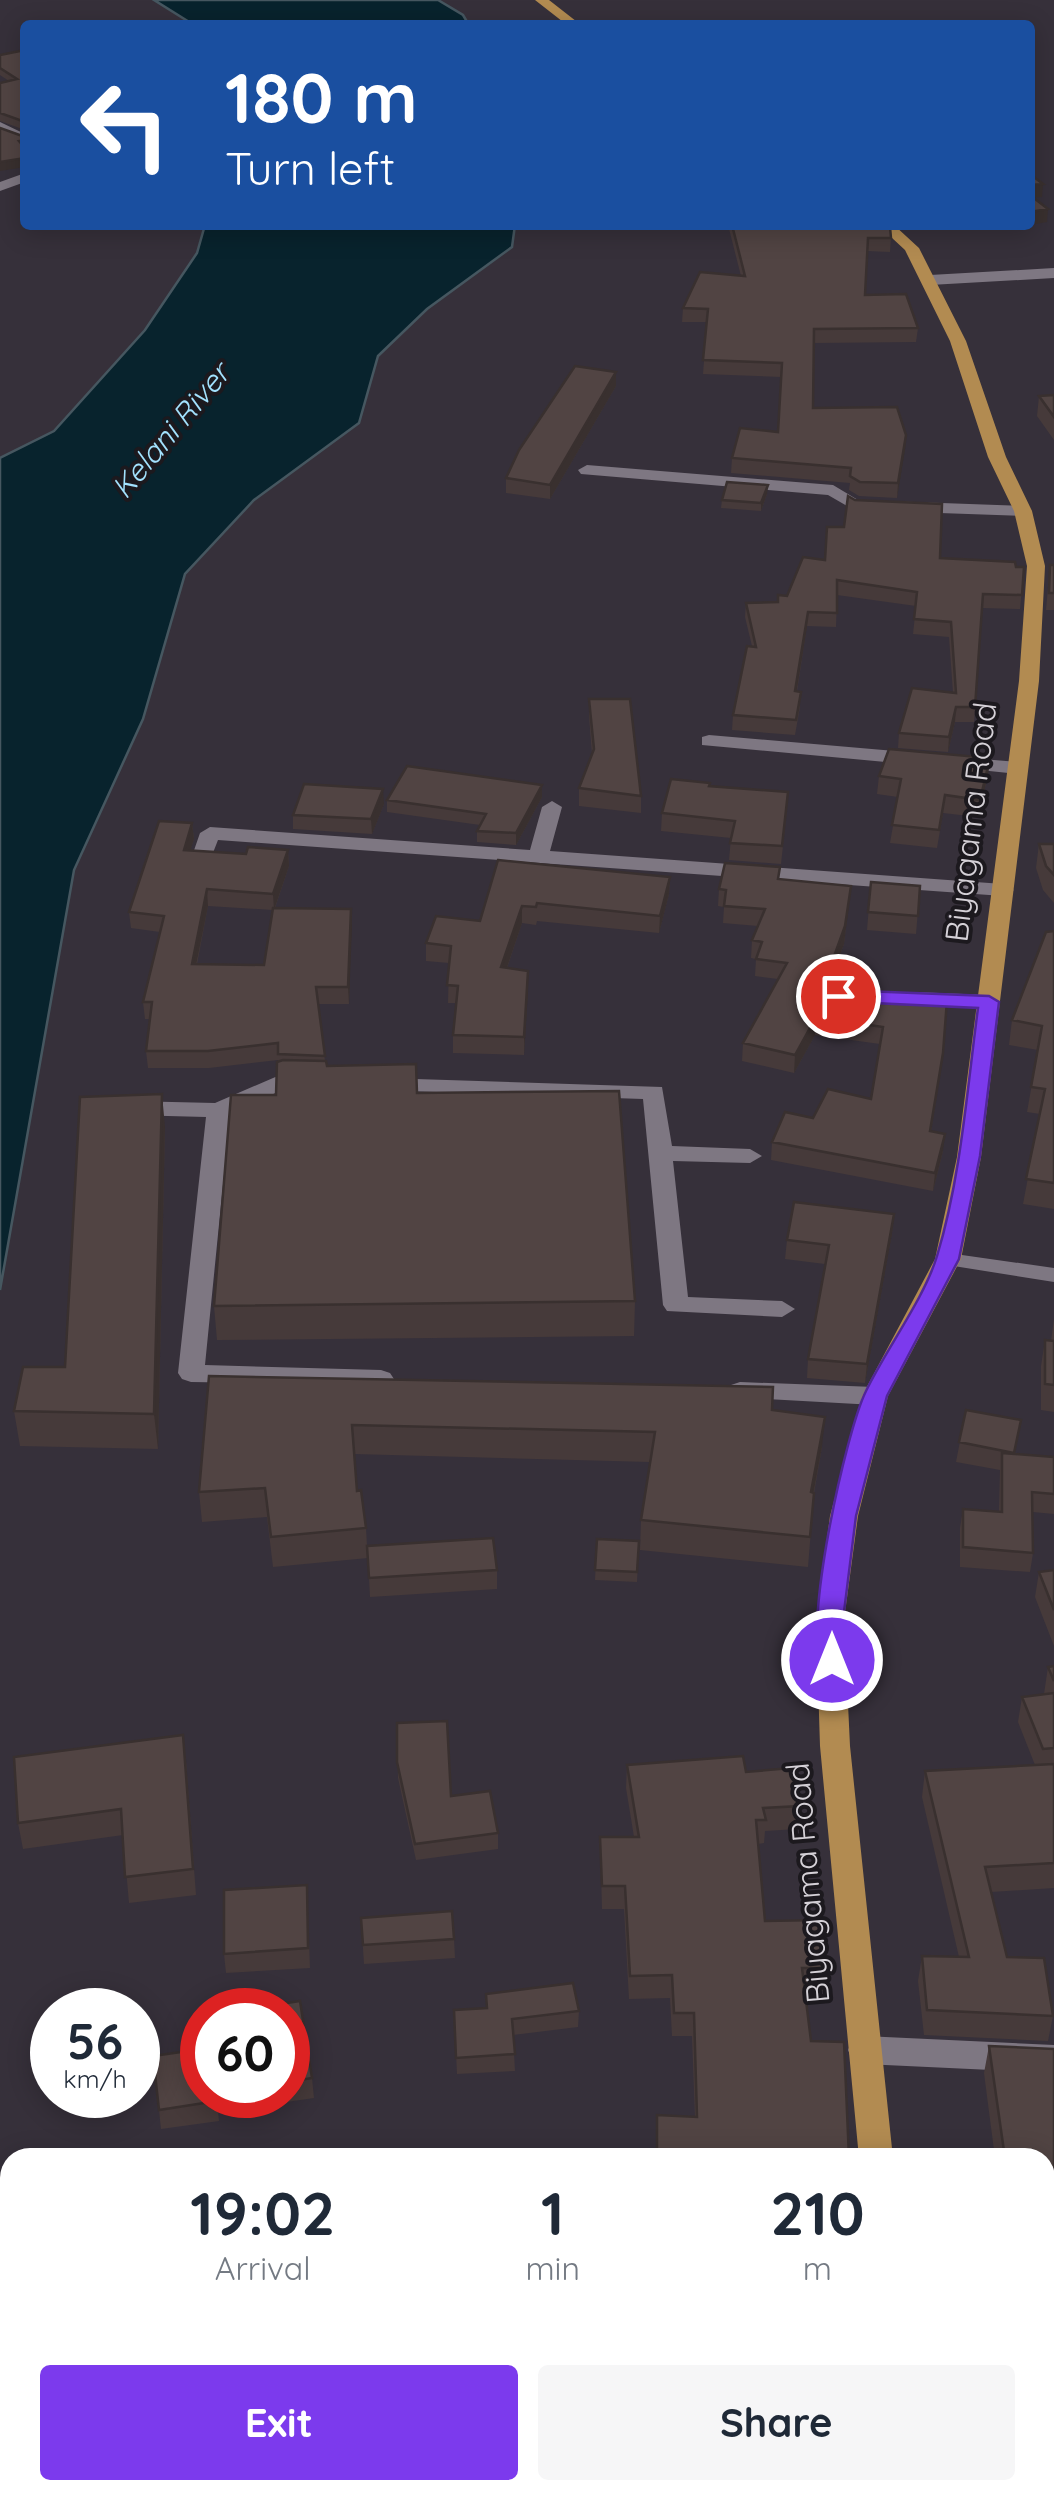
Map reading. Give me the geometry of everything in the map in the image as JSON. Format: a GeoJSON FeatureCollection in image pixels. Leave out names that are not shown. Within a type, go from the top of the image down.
{"type":"FeatureCollection","features":[{"type":"Feature","properties":{"kind":"main road"},"geometry":{"type":"LineString","coordinates":[[541,0],[568,20]]}},
{"type":"Feature","properties":{"kind":"main road","name":"Biyagama Road"},"geometry":{"type":"LineString","coordinates":[[875,2148],[835,1746],[830,1620],[844,1516],[875,1396],[948,1259],[969,1156],[1045,566],[997,457],[958,341],[930,280],[911,248],[891,230]]}},
{"type":"Feature","properties":{"kind":"street"},"geometry":{"type":"LineString","coordinates":[[930,280],[1054,273]]}},
{"type":"Feature","properties":{"kind":"street"},"geometry":{"type":"LineString","coordinates":[[587,470],[832,490],[854,505],[1023,511]]}},
{"type":"Feature","properties":{"kind":"street"},"geometry":{"type":"LineString","coordinates":[[709,741],[1018,768]]}},
{"type":"Feature","properties":{"kind":"street"},"geometry":{"type":"LineString","coordinates":[[538,857],[552,807]]}},
{"type":"Feature","properties":{"kind":"street"},"geometry":{"type":"LineString","coordinates":[[202,859],[210,834],[1002,890]]}},
{"type":"Feature","properties":{"kind":"street"},"geometry":{"type":"LineString","coordinates":[[894,998],[989,1002]]}},
{"type":"Feature","properties":{"kind":"street"},"geometry":{"type":"LineString","coordinates":[[126,1108],[220,1110],[280,1082],[654,1092],[676,1305],[782,1309]]}},
{"type":"Feature","properties":{"kind":"street"},"geometry":{"type":"LineString","coordinates":[[220,1110],[191,1373],[406,1380]]}},
{"type":"Feature","properties":{"kind":"street"},"geometry":{"type":"LineString","coordinates":[[660,1153],[750,1156]]}},
{"type":"Feature","properties":{"kind":"street"},"geometry":{"type":"LineString","coordinates":[[719,1390],[875,1396]]}},
{"type":"Feature","properties":{"kind":"street"},"geometry":{"type":"LineString","coordinates":[[864,2050],[1054,2059]]}},
{"type":"Feature","properties":{"kind":"lane"},"geometry":{"type":"LineString","coordinates":[[948,1259],[1054,1275]]}},
{"type":"Feature","properties":{"kind":"water"},"geometry":{"type":"Polygon","coordinates":[[[154,0],[438,0],[466,20],[186,20],[154,0]]]}},
{"type":"Feature","properties":{"kind":"water","name":"Kelani River"},"geometry":{"type":"Polygon","coordinates":[[[204,230],[514,230],[512,247],[427,309],[378,356],[359,423],[254,500],[185,574],[143,719],[74,870],[0,1290],[0,458],[54,431],[145,330],[197,253],[204,230]]]}},
{"type":"Feature","properties":{"kind":"building"},"geometry":{"type":"Polygon","coordinates":[[[20,51],[20,120],[0,113],[0,83],[17,79],[0,68],[0,55],[20,51]]]}},
{"type":"Feature","properties":{"kind":"building"},"geometry":{"type":"Polygon","coordinates":[[[0,128],[20,135],[20,159],[0,162],[0,128]]]}},
{"type":"Feature","properties":{"kind":"building"},"geometry":{"type":"Polygon","coordinates":[[[1035,199],[1048,209],[1035,211],[1035,199]]]}},
{"type":"Feature","properties":{"kind":"building"},"geometry":{"type":"Polygon","coordinates":[[[733,230],[890,230],[891,238],[868,238],[865,295],[906,294],[918,328],[814,329],[813,408],[897,407],[906,435],[898,483],[860,482],[850,476],[851,468],[732,458],[740,428],[778,432],[782,363],[703,360],[708,309],[683,308],[700,272],[745,276],[733,230]]]}},
{"type":"Feature","properties":{"kind":"building"},"geometry":{"type":"Polygon","coordinates":[[[575,366],[616,372],[550,485],[506,478],[519,450],[575,366]]]}},
{"type":"Feature","properties":{"kind":"building"},"geometry":{"type":"Polygon","coordinates":[[[1054,395],[1054,417],[1039,396],[1054,395]]]}},
{"type":"Feature","properties":{"kind":"building"},"geometry":{"type":"Polygon","coordinates":[[[727,482],[768,485],[761,503],[722,500],[727,482]]]}},
{"type":"Feature","properties":{"kind":"building"},"geometry":{"type":"Polygon","coordinates":[[[848,496],[855,500],[942,504],[940,558],[1015,562],[1016,567],[1024,567],[1022,595],[983,594],[975,707],[956,707],[949,737],[899,733],[912,688],[956,693],[951,622],[914,619],[917,592],[837,580],[837,613],[808,612],[795,691],[801,692],[796,720],[733,715],[747,646],[756,647],[746,603],[778,602],[778,595],[787,596],[803,557],[825,560],[827,527],[844,527],[848,496]]]}},
{"type":"Feature","properties":{"kind":"building"},"geometry":{"type":"Polygon","coordinates":[[[1050,565],[1054,565],[1054,593],[1049,593],[1050,565]]]}},
{"type":"Feature","properties":{"kind":"building"},"geometry":{"type":"Polygon","coordinates":[[[589,699],[630,699],[641,796],[579,788],[594,749],[589,699]]]}},
{"type":"Feature","properties":{"kind":"building"},"geometry":{"type":"Polygon","coordinates":[[[889,749],[990,758],[980,800],[945,795],[939,830],[892,825],[901,779],[879,776],[889,749]]]}},
{"type":"Feature","properties":{"kind":"building"},"geometry":{"type":"Polygon","coordinates":[[[407,766],[542,785],[516,833],[477,831],[486,814],[387,800],[407,766]]]}},
{"type":"Feature","properties":{"kind":"building"},"geometry":{"type":"Polygon","coordinates":[[[671,779],[788,792],[782,846],[730,843],[735,821],[662,813],[671,779]]]}},
{"type":"Feature","properties":{"kind":"building"},"geometry":{"type":"Polygon","coordinates":[[[304,784],[383,789],[371,819],[293,815],[304,784]]]}},
{"type":"Feature","properties":{"kind":"building"},"geometry":{"type":"Polygon","coordinates":[[[159,821],[192,823],[184,850],[246,854],[248,847],[288,850],[273,894],[207,889],[192,964],[264,965],[273,908],[351,909],[348,987],[316,987],[325,1056],[278,1054],[278,1043],[208,1051],[146,1051],[152,1002],[143,1002],[164,916],[129,912],[159,821]]]}},
{"type":"Feature","properties":{"kind":"building"},"geometry":{"type":"Polygon","coordinates":[[[1039,844],[1054,844],[1054,875],[1046,866],[1039,844]]]}},
{"type":"Feature","properties":{"kind":"building"},"geometry":{"type":"Polygon","coordinates":[[[498,860],[670,877],[660,916],[537,903],[536,907],[522,906],[501,967],[528,971],[524,1037],[453,1035],[458,986],[447,985],[451,946],[426,943],[436,916],[480,921],[498,860]]]}},
{"type":"Feature","properties":{"kind":"building"},"geometry":{"type":"Polygon","coordinates":[[[725,863],[780,867],[778,879],[851,886],[845,926],[823,987],[947,1000],[930,1131],[945,1134],[935,1173],[772,1142],[785,1112],[813,1118],[828,1089],[871,1099],[883,1027],[816,1017],[795,1055],[743,1043],[787,963],[756,959],[762,942],[752,940],[765,909],[724,906],[726,890],[719,889],[725,863]]]}},
{"type":"Feature","properties":{"kind":"building"},"geometry":{"type":"Polygon","coordinates":[[[871,882],[920,886],[918,916],[868,912],[871,882]]]}},
{"type":"Feature","properties":{"kind":"building"},"geometry":{"type":"Polygon","coordinates":[[[1054,931],[1054,1183],[1026,1179],[1045,1089],[1031,1087],[1042,1026],[1012,1020],[1046,932],[1054,931]]]}},
{"type":"Feature","properties":{"kind":"building"},"geometry":{"type":"Polygon","coordinates":[[[326,1061],[327,1066],[416,1064],[417,1093],[619,1091],[635,1301],[214,1306],[231,1095],[276,1095],[277,1062],[326,1061]]]}},
{"type":"Feature","properties":{"kind":"building"},"geometry":{"type":"Polygon","coordinates":[[[162,1094],[154,1414],[14,1411],[23,1367],[65,1367],[80,1097],[162,1094]]]}},
{"type":"Feature","properties":{"kind":"building"},"geometry":{"type":"Polygon","coordinates":[[[794,1202],[894,1214],[867,1364],[808,1359],[829,1245],[787,1240],[794,1202]]]}},
{"type":"Feature","properties":{"kind":"building"},"geometry":{"type":"Polygon","coordinates":[[[1045,1340],[1054,1341],[1054,1385],[1045,1384],[1045,1340]]]}},
{"type":"Feature","properties":{"kind":"building"},"geometry":{"type":"Polygon","coordinates":[[[209,1376],[773,1387],[772,1410],[825,1417],[811,1492],[814,1493],[810,1537],[641,1520],[655,1432],[352,1425],[357,1491],[361,1490],[366,1528],[271,1537],[265,1488],[199,1492],[209,1376]]]}},
{"type":"Feature","properties":{"kind":"building"},"geometry":{"type":"Polygon","coordinates":[[[966,1410],[1021,1420],[1014,1453],[959,1442],[966,1410]]]}},
{"type":"Feature","properties":{"kind":"building"},"geometry":{"type":"Polygon","coordinates":[[[1002,1453],[1054,1457],[1054,1494],[1032,1492],[1033,1553],[963,1547],[963,1509],[1002,1512],[1002,1453]]]}},
{"type":"Feature","properties":{"kind":"building"},"geometry":{"type":"Polygon","coordinates":[[[493,1538],[497,1570],[369,1578],[367,1546],[493,1538]]]}},
{"type":"Feature","properties":{"kind":"building"},"geometry":{"type":"Polygon","coordinates":[[[597,1539],[639,1541],[637,1572],[595,1570],[597,1539]]]}},
{"type":"Feature","properties":{"kind":"building"},"geometry":{"type":"Polygon","coordinates":[[[1054,1570],[1054,1610],[1039,1572],[1054,1570]]]}},
{"type":"Feature","properties":{"kind":"building"},"geometry":{"type":"Polygon","coordinates":[[[1054,1693],[1054,1748],[1043,1749],[1022,1697],[1054,1693]]]}},
{"type":"Feature","properties":{"kind":"building"},"geometry":{"type":"Polygon","coordinates":[[[447,1721],[451,1796],[490,1791],[498,1833],[415,1844],[397,1762],[397,1723],[447,1721]]]}},
{"type":"Feature","properties":{"kind":"building"},"geometry":{"type":"Polygon","coordinates":[[[183,1735],[193,1869],[125,1877],[121,1809],[18,1823],[14,1757],[183,1735]]]}},
{"type":"Feature","properties":{"kind":"building"},"geometry":{"type":"Polygon","coordinates":[[[743,1756],[746,1772],[791,1768],[800,1806],[763,1808],[766,1820],[756,1820],[765,1921],[821,1920],[827,1968],[802,1968],[811,2041],[844,2042],[849,2148],[657,2148],[657,2115],[697,2117],[694,2013],[674,2013],[672,1975],[630,1976],[625,1886],[602,1886],[600,1837],[639,1837],[627,1765],[743,1756]]]}},
{"type":"Feature","properties":{"kind":"building"},"geometry":{"type":"Polygon","coordinates":[[[1054,1764],[1054,1863],[985,1867],[1007,1957],[1044,1958],[1053,2016],[927,2010],[922,1956],[969,1957],[925,1771],[1054,1764]]]}},
{"type":"Feature","properties":{"kind":"building"},"geometry":{"type":"Polygon","coordinates":[[[307,1885],[308,1948],[224,1954],[224,1890],[307,1885]]]}},
{"type":"Feature","properties":{"kind":"building"},"geometry":{"type":"Polygon","coordinates":[[[452,1911],[454,1939],[363,1945],[361,1918],[452,1911]]]}},
{"type":"Feature","properties":{"kind":"building"},"geometry":{"type":"Polygon","coordinates":[[[573,1983],[579,2011],[512,2019],[515,2054],[456,2058],[454,2010],[487,2008],[486,1994],[573,1983]]]}},
{"type":"Feature","properties":{"kind":"building"},"geometry":{"type":"Polygon","coordinates":[[[989,2046],[1054,2049],[1054,2148],[1004,2148],[989,2046]]]}},
{"type":"Feature","properties":{"kind":"building"},"geometry":{"type":"Polygon","coordinates":[[[180,2052],[180,2107],[160,2110],[160,2055],[180,2052]]]}},
{"type":"Feature","properties":{"kind":"route"},"geometry":{"type":"LineString","coordinates":[[832,1660],[830,1620],[844,1516],[875,1396],[948,1259],[969,1156],[989,1002],[838,996]]}}]}
